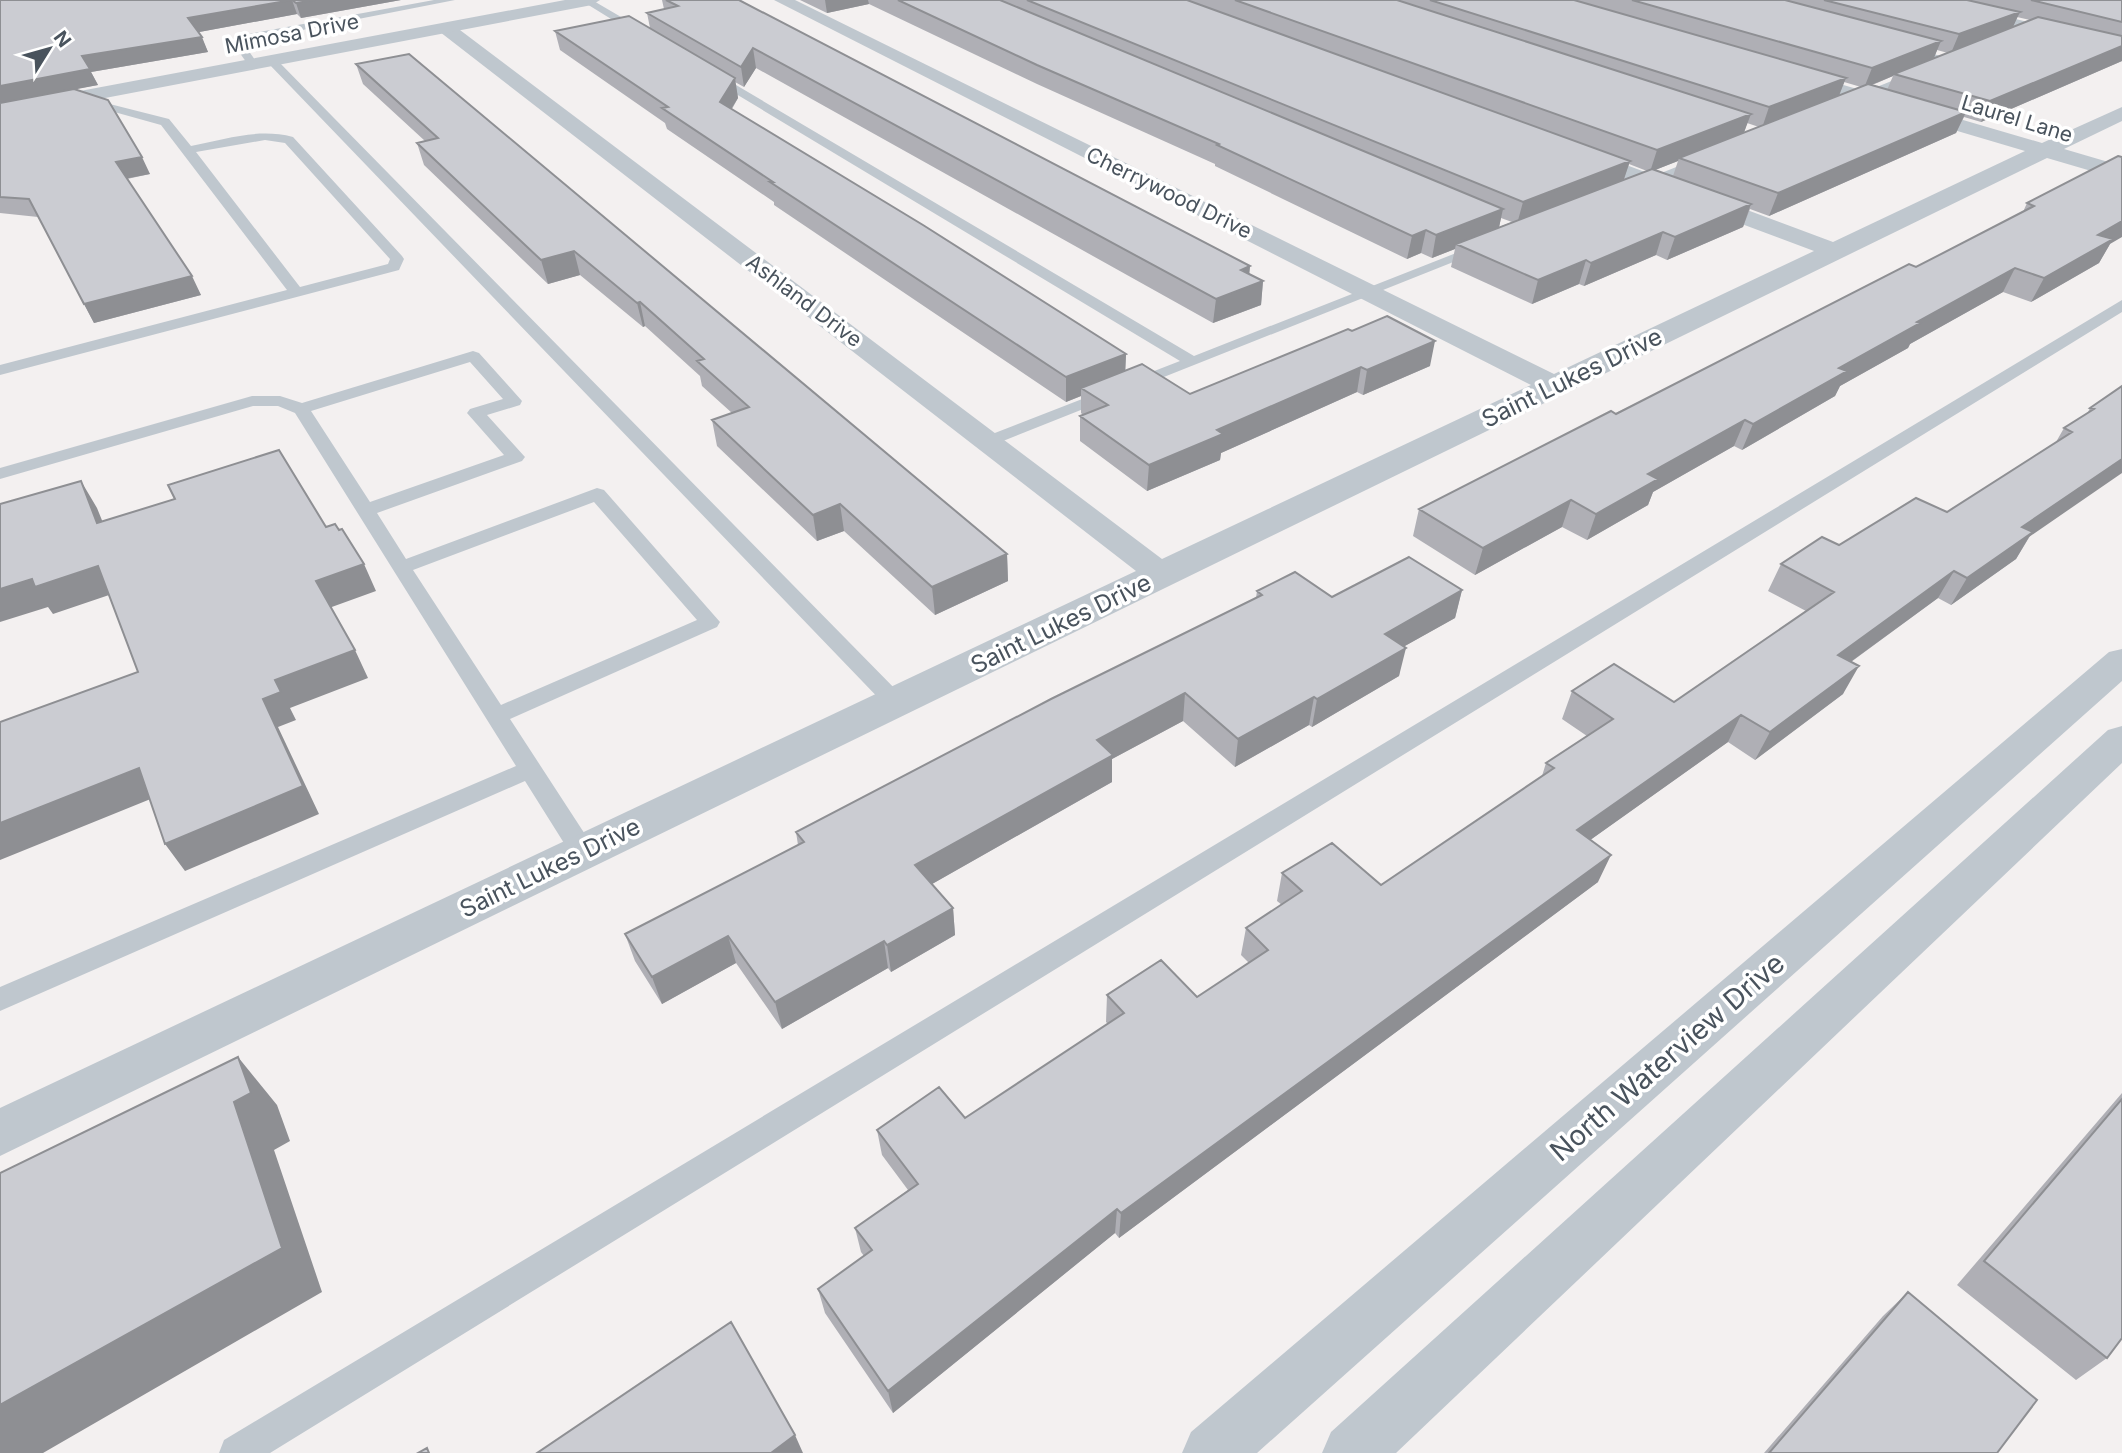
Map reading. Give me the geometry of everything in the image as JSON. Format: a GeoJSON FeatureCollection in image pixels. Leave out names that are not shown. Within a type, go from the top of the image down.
{"type":"FeatureCollection","features":[{"type":"Feature","properties":{"kind":"street","name":"Cherrywood Drive"},"geometry":{"type":"LineString","coordinates":[[782,0],[1556,386]]}},
{"type":"Feature","properties":{"kind":"street"},"geometry":{"type":"LineString","coordinates":[[1917,0],[2027,31],[2122,50]]}},
{"type":"Feature","properties":{"kind":"street","name":"Mimosa Drive"},"geometry":{"type":"LineString","coordinates":[[0,112],[590,1]]}},
{"type":"Feature","properties":{"kind":"street","name":"Ashland Drive"},"geometry":{"type":"LineString","coordinates":[[446,28],[1163,575]]}},
{"type":"Feature","properties":{"kind":"street","name":"Laurel Lane"},"geometry":{"type":"LineString","coordinates":[[1772,70],[2122,173]]}},
{"type":"Feature","properties":{"kind":"street","name":"Saint Lukes Drive"},"geometry":{"type":"LineString","coordinates":[[0,1133],[2122,113]]}},
{"type":"Feature","properties":{"kind":"street"},"geometry":{"type":"LineString","coordinates":[[1558,148],[1836,251]]}},
{"type":"Feature","properties":{"kind":"street","name":"North Waterview Drive"},"geometry":{"type":"LineString","coordinates":[[1213,1453],[2122,661]]}},
{"type":"Feature","properties":{"kind":"street"},"geometry":{"type":"LineString","coordinates":[[1352,1453],[2122,740]]}},
{"type":"Feature","properties":{"kind":"lane"},"geometry":{"type":"LineString","coordinates":[[253,64],[237,42],[249,37],[450,0]]}},
{"type":"Feature","properties":{"kind":"lane"},"geometry":{"type":"LineString","coordinates":[[590,1],[658,43]]}},
{"type":"Feature","properties":{"kind":"lane"},"geometry":{"type":"LineString","coordinates":[[1838,107],[1957,58],[1899,46]]}},
{"type":"Feature","properties":{"kind":"lane"},"geometry":{"type":"LineString","coordinates":[[272,61],[896,703]]}},
{"type":"Feature","properties":{"kind":"lane"},"geometry":{"type":"LineString","coordinates":[[694,65],[1193,362]]}},
{"type":"Feature","properties":{"kind":"lane"},"geometry":{"type":"LineString","coordinates":[[77,97],[107,108],[165,122],[296,292]]}},
{"type":"Feature","properties":{"kind":"lane"},"geometry":{"type":"LineString","coordinates":[[0,370],[394,267],[397,259],[289,140],[278,135],[189,150]]}},
{"type":"Feature","properties":{"kind":"lane"},"geometry":{"type":"LineString","coordinates":[[1622,192],[1713,156]]}},
{"type":"Feature","properties":{"kind":"lane"},"geometry":{"type":"LineString","coordinates":[[988,442],[1494,243]]}},
{"type":"Feature","properties":{"kind":"lane"},"geometry":{"type":"LineString","coordinates":[[237,1453],[2122,305]]}},
{"type":"Feature","properties":{"kind":"lane"},"geometry":{"type":"LineString","coordinates":[[0,474],[252,401],[280,401],[302,409],[473,356],[514,401],[476,413],[516,457],[366,510]]}},
{"type":"Feature","properties":{"kind":"lane"},"geometry":{"type":"LineString","coordinates":[[302,409],[583,852]]}},
{"type":"Feature","properties":{"kind":"lane"},"geometry":{"type":"LineString","coordinates":[[402,567],[597,494],[710,622],[497,716]]}},
{"type":"Feature","properties":{"kind":"lane"},"geometry":{"type":"LineString","coordinates":[[0,999],[530,769]]}},
{"type":"Feature","properties":{"kind":"building"},"geometry":{"type":"Polygon","coordinates":[[[0,0],[292,0],[188,18],[202,37],[82,56],[90,69],[0,86],[0,0]]]}},
{"type":"Feature","properties":{"kind":"building"},"geometry":{"type":"Polygon","coordinates":[[[292,0],[315,0],[296,3],[292,0]]]}},
{"type":"Feature","properties":{"kind":"building"},"geometry":{"type":"Polygon","coordinates":[[[666,0],[739,0],[1250,266],[1241,270],[1263,281],[1216,299],[753,48],[741,67],[647,13],[678,6],[666,0]]]}},
{"type":"Feature","properties":{"kind":"building"},"geometry":{"type":"Polygon","coordinates":[[[898,0],[1000,0],[1503,209],[1436,235],[1426,230],[1412,236],[1217,145],[1219,144],[1037,65],[898,0]]]}},
{"type":"Feature","properties":{"kind":"building"},"geometry":{"type":"Polygon","coordinates":[[[1027,0],[1187,0],[1630,161],[1523,202],[1027,0]]]}},
{"type":"Feature","properties":{"kind":"building"},"geometry":{"type":"Polygon","coordinates":[[[1235,0],[1397,0],[1751,114],[1657,150],[1235,0]]]}},
{"type":"Feature","properties":{"kind":"building"},"geometry":{"type":"Polygon","coordinates":[[[1430,0],[1574,0],[1846,78],[1769,107],[1430,0]]]}},
{"type":"Feature","properties":{"kind":"building"},"geometry":{"type":"Polygon","coordinates":[[[1632,0],[1785,0],[1941,41],[1872,68],[1632,0]]]}},
{"type":"Feature","properties":{"kind":"building"},"geometry":{"type":"Polygon","coordinates":[[[1824,0],[1967,0],[2020,12],[1959,34],[1824,0]]]}},
{"type":"Feature","properties":{"kind":"building"},"geometry":{"type":"Polygon","coordinates":[[[2031,0],[2122,0],[2122,22],[2031,0]]]}},
{"type":"Feature","properties":{"kind":"building"},"geometry":{"type":"Polygon","coordinates":[[[629,16],[735,78],[720,102],[923,225],[1126,354],[1066,377],[770,182],[773,182],[662,108],[668,107],[555,31],[629,16]]]}},
{"type":"Feature","properties":{"kind":"building"},"geometry":{"type":"Polygon","coordinates":[[[2038,17],[2122,36],[2122,46],[1990,101],[1894,74],[2038,17]]]}},
{"type":"Feature","properties":{"kind":"building"},"geometry":{"type":"Polygon","coordinates":[[[409,54],[1007,554],[932,587],[840,504],[813,515],[712,420],[749,407],[697,361],[704,359],[640,302],[637,303],[574,251],[541,260],[417,143],[438,138],[356,64],[409,54]]]}},
{"type":"Feature","properties":{"kind":"building"},"geometry":{"type":"Polygon","coordinates":[[[1868,84],[1966,112],[1778,193],[1679,158],[1868,84]]]}},
{"type":"Feature","properties":{"kind":"building"},"geometry":{"type":"Polygon","coordinates":[[[74,89],[108,100],[142,157],[116,162],[192,276],[84,304],[29,199],[0,197],[0,103],[74,89]]]}},
{"type":"Feature","properties":{"kind":"building"},"geometry":{"type":"Polygon","coordinates":[[[2118,156],[2122,157],[2122,221],[2098,235],[2113,239],[2044,278],[2015,268],[1839,368],[1847,371],[1753,424],[1745,420],[1648,474],[1658,479],[1596,514],[1571,500],[1483,548],[1419,509],[1611,411],[1616,414],[1909,264],[1916,267],[2034,206],[2027,203],[2118,156]]]}},
{"type":"Feature","properties":{"kind":"building"},"geometry":{"type":"Polygon","coordinates":[[[1652,169],[1751,204],[1675,237],[1663,232],[1591,263],[1586,260],[1538,280],[1456,244],[1652,169]]]}},
{"type":"Feature","properties":{"kind":"building"},"geometry":{"type":"Polygon","coordinates":[[[1387,316],[1435,341],[1367,370],[1361,367],[1217,430],[1223,434],[1149,465],[1080,416],[1108,405],[1081,388],[1142,364],[1190,394],[1348,329],[1352,331],[1387,316]]]}},
{"type":"Feature","properties":{"kind":"building"},"geometry":{"type":"Polygon","coordinates":[[[2122,386],[2122,459],[2022,527],[2033,532],[1967,578],[1954,571],[1838,655],[1859,666],[1770,732],[1741,715],[1577,830],[1611,855],[1121,1213],[1117,1209],[888,1391],[818,1289],[872,1250],[855,1228],[918,1184],[877,1130],[939,1087],[965,1118],[1124,1013],[1107,995],[1161,960],[1197,997],[1268,950],[1246,928],[1302,891],[1282,873],[1332,843],[1381,885],[1554,768],[1546,763],[1613,719],[1572,691],[1614,664],[1674,702],[1834,592],[1781,564],[1822,537],[1839,545],[1916,498],[1947,512],[2072,432],[2064,428],[2094,409],[2090,408],[2122,386]]]}},
{"type":"Feature","properties":{"kind":"building"},"geometry":{"type":"Polygon","coordinates":[[[279,450],[326,527],[335,524],[339,530],[342,529],[364,564],[316,581],[355,650],[275,680],[281,692],[263,699],[303,786],[165,844],[139,768],[0,823],[0,722],[138,672],[98,566],[35,587],[32,579],[0,589],[0,504],[81,481],[97,523],[175,499],[168,485],[279,450]]]}},
{"type":"Feature","properties":{"kind":"building"},"geometry":{"type":"Polygon","coordinates":[[[1409,557],[1462,590],[1385,634],[1406,648],[1317,699],[1314,697],[1238,739],[1185,693],[1097,740],[1113,755],[915,865],[953,908],[887,945],[884,941],[775,1002],[728,936],[652,977],[625,934],[804,842],[796,832],[1051,699],[1262,595],[1257,591],[1295,572],[1332,597],[1409,557]]]}},
{"type":"Feature","properties":{"kind":"building"},"geometry":{"type":"Polygon","coordinates":[[[238,1057],[251,1093],[234,1102],[282,1248],[0,1405],[0,1173],[238,1057]]]}},
{"type":"Feature","properties":{"kind":"building"},"geometry":{"type":"Polygon","coordinates":[[[2122,1099],[2122,1338],[2107,1358],[1984,1261],[2122,1099]]]}},
{"type":"Feature","properties":{"kind":"building"},"geometry":{"type":"Polygon","coordinates":[[[1908,1292],[2037,1400],[1997,1453],[1769,1453],[1908,1292]]]}},
{"type":"Feature","properties":{"kind":"building"},"geometry":{"type":"Polygon","coordinates":[[[731,1322],[795,1435],[771,1453],[537,1453],[731,1322]]]}}]}
